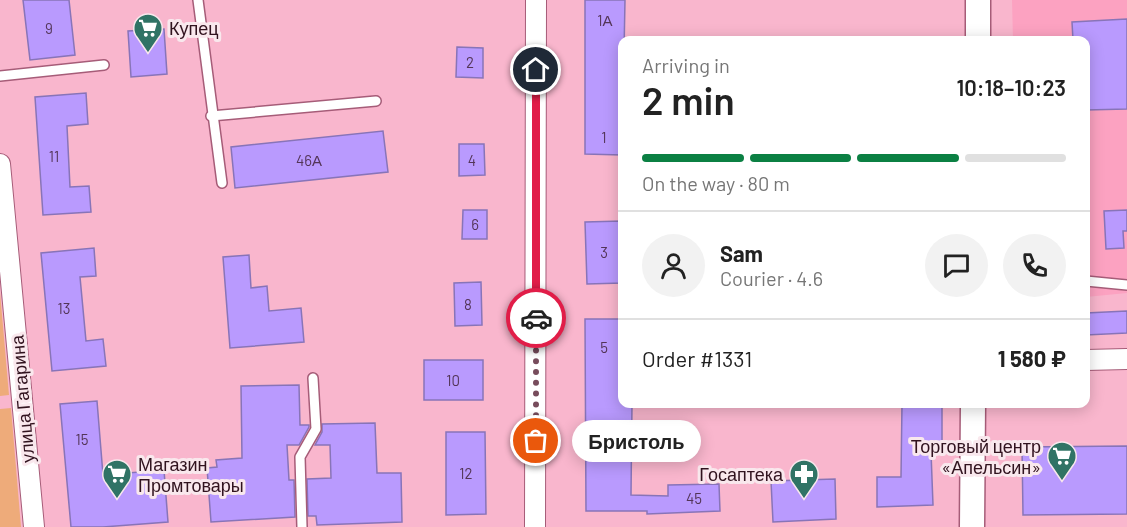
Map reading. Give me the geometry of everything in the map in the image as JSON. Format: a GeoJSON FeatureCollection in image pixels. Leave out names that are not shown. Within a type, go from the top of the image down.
{"type":"FeatureCollection","features":[{"type":"Feature","properties":{"kind":"street"},"geometry":{"type":"LineString","coordinates":[[535,527],[536,0]]}},
{"type":"Feature","properties":{"kind":"street"},"geometry":{"type":"LineString","coordinates":[[978,0],[978,36]]}},
{"type":"Feature","properties":{"kind":"street","name":"улица Гагарина"},"geometry":{"type":"LineString","coordinates":[[0,164],[33,527]]}},
{"type":"Feature","properties":{"kind":"street"},"geometry":{"type":"LineString","coordinates":[[1090,360],[1127,359]]}},
{"type":"Feature","properties":{"kind":"street"},"geometry":{"type":"LineString","coordinates":[[972,527],[973,408]]}},
{"type":"Feature","properties":{"kind":"lane"},"geometry":{"type":"LineString","coordinates":[[198,0],[222,183]]}},
{"type":"Feature","properties":{"kind":"lane"},"geometry":{"type":"LineString","coordinates":[[0,76],[104,65]]}},
{"type":"Feature","properties":{"kind":"lane"},"geometry":{"type":"LineString","coordinates":[[212,116],[376,101]]}},
{"type":"Feature","properties":{"kind":"lane"},"geometry":{"type":"LineString","coordinates":[[1090,281],[1127,285]]}},
{"type":"Feature","properties":{"kind":"lane"},"geometry":{"type":"LineString","coordinates":[[302,527],[300,457],[316,429],[313,378]]}},
{"type":"Feature","properties":{"kind":"shaded area"},"geometry":{"type":"Polygon","coordinates":[[[1012,0],[1127,0],[1127,293],[1090,297],[1090,36],[1013,36],[1012,0]]]}},
{"type":"Feature","properties":{"kind":"shaded area"},"geometry":{"type":"Polygon","coordinates":[[[0,292],[9,395],[0,396],[0,292]]]}},
{"type":"Feature","properties":{"kind":"shaded area"},"geometry":{"type":"Polygon","coordinates":[[[11,408],[21,527],[0,527],[0,409],[11,408]]]}},
{"type":"Feature","properties":{"kind":"building"},"geometry":{"type":"Polygon","coordinates":[[[23,0],[69,0],[75,55],[30,60],[23,0]]]}},
{"type":"Feature","properties":{"kind":"building"},"geometry":{"type":"Polygon","coordinates":[[[585,0],[625,0],[624,36],[618,36],[618,155],[585,154],[585,0]]]}},
{"type":"Feature","properties":{"kind":"building"},"geometry":{"type":"Polygon","coordinates":[[[1127,19],[1127,109],[1090,110],[1090,36],[1073,36],[1072,22],[1127,19]]]}},
{"type":"Feature","properties":{"kind":"building","name":"Купец"},"geometry":{"type":"Polygon","coordinates":[[[164,29],[167,74],[131,77],[128,31],[164,29]]]}},
{"type":"Feature","properties":{"kind":"building"},"geometry":{"type":"Polygon","coordinates":[[[457,47],[483,48],[483,78],[456,77],[457,47]]]}},
{"type":"Feature","properties":{"kind":"building"},"geometry":{"type":"Polygon","coordinates":[[[86,93],[88,124],[67,126],[70,187],[89,186],[91,212],[43,215],[35,97],[86,93]]]}},
{"type":"Feature","properties":{"kind":"building"},"geometry":{"type":"Polygon","coordinates":[[[383,131],[388,172],[235,188],[231,147],[383,131]]]}},
{"type":"Feature","properties":{"kind":"building"},"geometry":{"type":"Polygon","coordinates":[[[459,144],[484,144],[485,175],[459,176],[459,144]]]}},
{"type":"Feature","properties":{"kind":"building"},"geometry":{"type":"Polygon","coordinates":[[[463,210],[487,210],[487,239],[462,239],[463,210]]]}},
{"type":"Feature","properties":{"kind":"building"},"geometry":{"type":"Polygon","coordinates":[[[1127,210],[1127,231],[1123,231],[1124,248],[1106,249],[1104,211],[1127,210]]]}},
{"type":"Feature","properties":{"kind":"building"},"geometry":{"type":"Polygon","coordinates":[[[618,221],[618,283],[587,284],[585,222],[618,221]]]}},
{"type":"Feature","properties":{"kind":"building"},"geometry":{"type":"Polygon","coordinates":[[[94,248],[96,276],[80,277],[86,341],[103,339],[106,366],[52,371],[41,253],[94,248]]]}},
{"type":"Feature","properties":{"kind":"building"},"geometry":{"type":"Polygon","coordinates":[[[249,255],[251,288],[267,286],[269,311],[301,308],[304,342],[230,348],[223,257],[249,255]]]}},
{"type":"Feature","properties":{"kind":"building"},"geometry":{"type":"Polygon","coordinates":[[[481,282],[482,325],[455,326],[454,283],[481,282]]]}},
{"type":"Feature","properties":{"kind":"building"},"geometry":{"type":"Polygon","coordinates":[[[1127,311],[1127,333],[1090,335],[1090,313],[1127,311]]]}},
{"type":"Feature","properties":{"kind":"building"},"geometry":{"type":"Polygon","coordinates":[[[585,319],[618,319],[618,408],[632,408],[631,495],[668,496],[668,485],[719,484],[720,511],[647,514],[647,511],[586,511],[585,319]]]}},
{"type":"Feature","properties":{"kind":"building"},"geometry":{"type":"Polygon","coordinates":[[[424,360],[483,360],[483,400],[424,400],[424,360]]]}},
{"type":"Feature","properties":{"kind":"building"},"geometry":{"type":"Polygon","coordinates":[[[299,385],[300,425],[309,425],[309,427],[299,445],[287,445],[289,480],[294,480],[295,517],[211,522],[207,468],[217,467],[216,460],[242,458],[241,386],[299,385]]]}},
{"type":"Feature","properties":{"kind":"building","name":"Магазин Промтовары"},"geometry":{"type":"Polygon","coordinates":[[[97,401],[103,475],[164,470],[168,522],[71,527],[60,404],[97,401]]]}},
{"type":"Feature","properties":{"kind":"building"},"geometry":{"type":"Polygon","coordinates":[[[902,408],[942,408],[942,452],[931,452],[933,505],[877,507],[877,477],[901,477],[902,408]]]}},
{"type":"Feature","properties":{"kind":"building"},"geometry":{"type":"Polygon","coordinates":[[[375,423],[377,473],[401,473],[402,522],[317,525],[316,516],[308,516],[307,479],[331,478],[330,445],[315,445],[322,432],[322,424],[375,423]]]}},
{"type":"Feature","properties":{"kind":"building"},"geometry":{"type":"Polygon","coordinates":[[[446,432],[485,432],[486,514],[446,515],[446,432]]]}},
{"type":"Feature","properties":{"kind":"building","name":"Торговый центр «Апельсин»"},"geometry":{"type":"Polygon","coordinates":[[[1127,446],[1127,514],[1023,515],[1022,447],[1127,446]]]}},
{"type":"Feature","properties":{"kind":"building","name":"Госаптека"},"geometry":{"type":"Polygon","coordinates":[[[835,479],[836,519],[773,522],[771,481],[835,479]]]}},
{"type":"Feature","properties":{"kind":"way so far"},"geometry":{"type":"LineString","coordinates":[[536,318],[536,441]]}},
{"type":"Feature","properties":{"kind":"place","name":"Купец"},"geometry":{"type":"Point","coordinates":[148,54]}},
{"type":"Feature","properties":{"kind":"place","name":"Бристоль"},"geometry":{"type":"Point","coordinates":[536,441]}},
{"type":"Feature","properties":{"kind":"place","name":"Торговый центр «Апельсин»"},"geometry":{"type":"Point","coordinates":[1062,482]}},
{"type":"Feature","properties":{"kind":"place","name":"Магазин Промтовары"},"geometry":{"type":"Point","coordinates":[117,500]}},
{"type":"Feature","properties":{"kind":"place","name":"Госаптека"},"geometry":{"type":"Point","coordinates":[804,500]}},
{"type":"Feature","properties":{"kind":"route"},"geometry":{"type":"LineString","coordinates":[[536,70],[536,318]]}}]}
